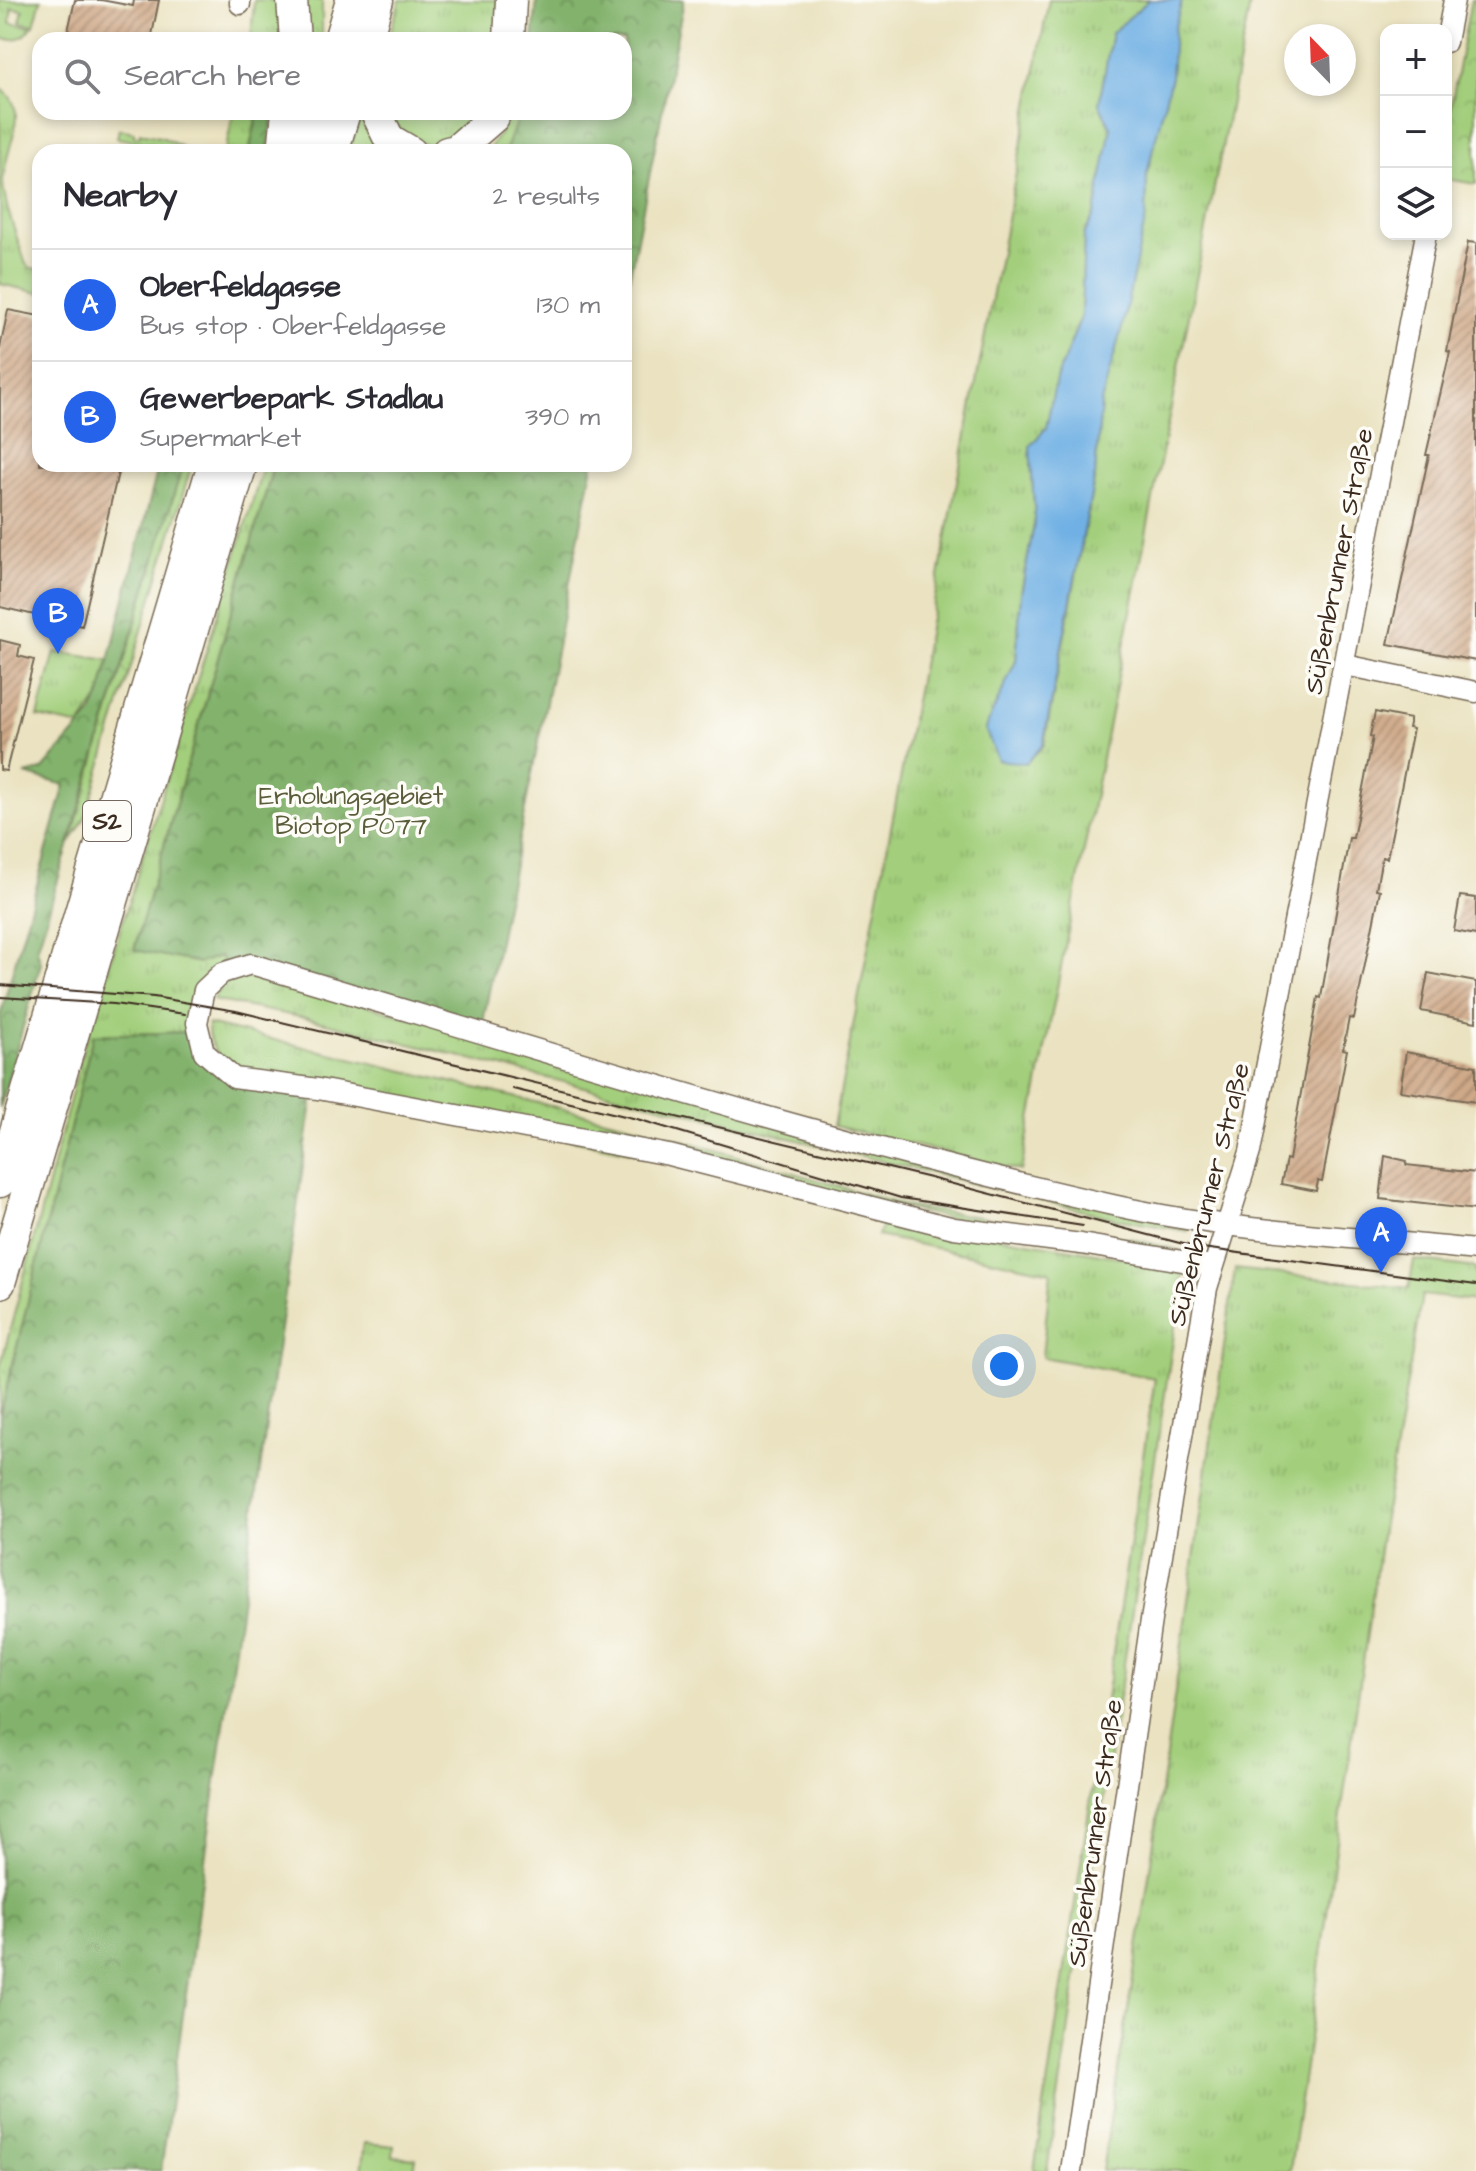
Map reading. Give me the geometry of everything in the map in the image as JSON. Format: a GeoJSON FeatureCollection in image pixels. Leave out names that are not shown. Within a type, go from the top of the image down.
{"type":"FeatureCollection","features":[{"type":"Feature","properties":{"kind":"highway"},"geometry":{"type":"LineString","coordinates":[[292,0],[294,32]]}},
{"type":"Feature","properties":{"kind":"highway"},"geometry":{"type":"LineString","coordinates":[[341,32],[351,0]]}},
{"type":"Feature","properties":{"kind":"highway"},"geometry":{"type":"LineString","coordinates":[[369,32],[378,0]]}},
{"type":"Feature","properties":{"kind":"highway"},"geometry":{"type":"LineString","coordinates":[[509,32],[511,0]]}},
{"type":"Feature","properties":{"kind":"highway"},"geometry":{"type":"LineString","coordinates":[[284,144],[286,120]]}},
{"type":"Feature","properties":{"kind":"highway"},"geometry":{"type":"LineString","coordinates":[[307,144],[315,120]]}},
{"type":"Feature","properties":{"kind":"highway"},"geometry":{"type":"LineString","coordinates":[[335,144],[343,120]]}},
{"type":"Feature","properties":{"kind":"highway"},"geometry":{"type":"LineString","coordinates":[[380,120],[389,139],[397,144]]}},
{"type":"Feature","properties":{"kind":"highway"},"geometry":{"type":"LineString","coordinates":[[462,144],[488,120]]}},
{"type":"Feature","properties":{"kind":"highway"},"geometry":{"type":"LineString","coordinates":[[487,144],[493,120]]}},
{"type":"Feature","properties":{"kind":"highway","name":"S2"},"geometry":{"type":"LineString","coordinates":[[0,1182],[211,472]]}},
{"type":"Feature","properties":{"kind":"highway","name":"S2"},"geometry":{"type":"LineString","coordinates":[[0,1283],[240,472]]}},
{"type":"Feature","properties":{"kind":"street"},"geometry":{"type":"LineString","coordinates":[[1449,24],[1454,0]]}},
{"type":"Feature","properties":{"kind":"street","name":"Süßenbrunner Straße"},"geometry":{"type":"LineString","coordinates":[[1071,2171],[1151,1620],[1212,1266],[1250,1152],[1425,240]]}},
{"type":"Feature","properties":{"kind":"street"},"geometry":{"type":"LineString","coordinates":[[1345,665],[1476,692]]}},
{"type":"Feature","properties":{"kind":"street"},"geometry":{"type":"LineString","coordinates":[[1212,1266],[1081,1244],[954,1228],[669,1155],[318,1089],[234,1078],[204,1052],[197,1023],[204,990],[222,973],[251,964],[726,1105],[1119,1206],[1228,1223],[1476,1250]]}},
{"type":"Feature","properties":{"kind":"green space"},"geometry":{"type":"Polygon","coordinates":[[[0,0],[41,0],[34,25],[20,22],[23,10],[12,8],[10,23],[32,27],[22,37],[0,38],[0,0]]]}},
{"type":"Feature","properties":{"kind":"green space"},"geometry":{"type":"Polygon","coordinates":[[[254,0],[284,0],[285,32],[252,32],[254,0]]]}},
{"type":"Feature","properties":{"kind":"green space"},"geometry":{"type":"Polygon","coordinates":[[[301,0],[322,0],[322,32],[301,32],[301,0]]]}},
{"type":"Feature","properties":{"kind":"green space"},"geometry":{"type":"Polygon","coordinates":[[[400,0],[498,0],[496,32],[390,32],[400,0]]]}},
{"type":"Feature","properties":{"kind":"green space"},"geometry":{"type":"Polygon","coordinates":[[[537,0],[684,0],[632,264],[632,144],[508,144],[517,120],[632,120],[632,32],[534,32],[537,0]]]}},
{"type":"Feature","properties":{"kind":"green space"},"geometry":{"type":"Polygon","coordinates":[[[1049,0],[1149,0],[1112,33],[1099,104],[1111,128],[1095,213],[1084,235],[1081,317],[1056,380],[1046,428],[1030,446],[1035,520],[1021,593],[1016,661],[985,729],[1026,763],[1044,745],[1095,475],[1101,402],[1122,327],[1146,216],[1147,173],[1171,77],[1174,30],[1182,0],[1251,0],[1021,1171],[834,1126],[1049,0]]]}},
{"type":"Feature","properties":{"kind":"green space"},"geometry":{"type":"Polygon","coordinates":[[[1471,0],[1476,0],[1476,184],[1452,180],[1452,100],[1471,0]]]}},
{"type":"Feature","properties":{"kind":"green space"},"geometry":{"type":"Polygon","coordinates":[[[0,88],[15,107],[16,119],[3,182],[6,202],[25,262],[32,268],[32,291],[0,284],[0,88]]]}},
{"type":"Feature","properties":{"kind":"green space"},"geometry":{"type":"Polygon","coordinates":[[[232,120],[256,120],[251,144],[227,144],[232,120]]]}},
{"type":"Feature","properties":{"kind":"green space"},"geometry":{"type":"Polygon","coordinates":[[[257,120],[272,120],[269,144],[251,144],[257,120]]]}},
{"type":"Feature","properties":{"kind":"green space"},"geometry":{"type":"Polygon","coordinates":[[[359,120],[368,120],[386,144],[351,144],[359,120]]]}},
{"type":"Feature","properties":{"kind":"green space"},"geometry":{"type":"Polygon","coordinates":[[[391,120],[472,120],[441,144],[412,142],[391,120]]]}},
{"type":"Feature","properties":{"kind":"green space"},"geometry":{"type":"Polygon","coordinates":[[[504,120],[518,120],[509,144],[493,144],[504,120]]]}},
{"type":"Feature","properties":{"kind":"green space"},"geometry":{"type":"Polygon","coordinates":[[[119,129],[134,132],[134,136],[139,137],[140,133],[176,144],[150,144],[117,138],[119,129]]]}},
{"type":"Feature","properties":{"kind":"green space"},"geometry":{"type":"Polygon","coordinates":[[[157,472],[181,472],[37,950],[41,963],[0,1108],[0,1016],[65,785],[25,774],[42,770],[92,713],[100,696],[157,472]]]}},
{"type":"Feature","properties":{"kind":"green space"},"geometry":{"type":"Polygon","coordinates":[[[181,472],[190,472],[86,816],[70,843],[181,472]]]}},
{"type":"Feature","properties":{"kind":"green space"},"geometry":{"type":"Polygon","coordinates":[[[262,472],[272,472],[134,949],[220,956],[224,964],[191,1032],[93,1035],[0,1416],[0,1368],[84,1047],[262,472]]]}},
{"type":"Feature","properties":{"kind":"green space","name":"Erholungsgebiet Biotop P077"},"geometry":{"type":"Polygon","coordinates":[[[272,472],[591,472],[482,1027],[224,964],[220,956],[199,963],[134,950],[272,472]]]}},
{"type":"Feature","properties":{"kind":"green space"},"geometry":{"type":"Polygon","coordinates":[[[55,652],[109,660],[100,696],[80,726],[38,717],[55,652]]]}},
{"type":"Feature","properties":{"kind":"green space"},"geometry":{"type":"Polygon","coordinates":[[[242,972],[1189,1226],[1188,1231],[1117,1219],[305,1018],[213,1000],[219,987],[242,972]]]}},
{"type":"Feature","properties":{"kind":"green space"},"geometry":{"type":"Polygon","coordinates":[[[208,1024],[631,1125],[910,1207],[1133,1239],[1183,1251],[1008,1230],[240,1071],[216,1052],[208,1033],[208,1024]]]}},
{"type":"Feature","properties":{"kind":"green space"},"geometry":{"type":"Polygon","coordinates":[[[191,1032],[229,1081],[313,1095],[161,2171],[0,2171],[0,1416],[93,1035],[191,1032]]]}},
{"type":"Feature","properties":{"kind":"green space"},"geometry":{"type":"Polygon","coordinates":[[[885,1218],[1184,1268],[1047,2171],[1034,2171],[1155,1378],[1042,1357],[1051,1272],[878,1236],[885,1218]]]}},
{"type":"Feature","properties":{"kind":"green space"},"geometry":{"type":"Polygon","coordinates":[[[1414,1260],[1476,1268],[1476,1301],[1422,1295],[1382,1529],[1290,2171],[1102,2171],[1145,1904],[1235,1269],[1409,1288],[1414,1260]]]}},
{"type":"Feature","properties":{"kind":"green space"},"geometry":{"type":"Polygon","coordinates":[[[365,2143],[394,2146],[393,2156],[416,2158],[414,2171],[361,2171],[365,2143]]]}},
{"type":"Feature","properties":{"kind":"water"},"geometry":{"type":"Polygon","coordinates":[[[1149,0],[1182,0],[1174,30],[1171,77],[1147,173],[1146,216],[1122,327],[1101,402],[1095,474],[1043,745],[1026,763],[998,760],[985,729],[1016,661],[1021,594],[1035,520],[1030,446],[1046,428],[1056,380],[1081,317],[1084,235],[1095,213],[1111,128],[1099,104],[1112,33],[1149,0]]]}},
{"type":"Feature","properties":{"kind":"building"},"geometry":{"type":"Polygon","coordinates":[[[75,0],[101,0],[133,6],[134,0],[159,0],[153,32],[68,32],[75,0]]]}},
{"type":"Feature","properties":{"kind":"building"},"geometry":{"type":"Polygon","coordinates":[[[1468,242],[1476,243],[1476,661],[1388,644],[1450,352],[1447,351],[1468,242]]]}},
{"type":"Feature","properties":{"kind":"building"},"geometry":{"type":"Polygon","coordinates":[[[8,310],[32,314],[32,472],[118,472],[82,626],[0,607],[0,348],[8,310]]]}},
{"type":"Feature","properties":{"kind":"building"},"geometry":{"type":"Polygon","coordinates":[[[0,640],[20,645],[18,656],[34,660],[6,771],[0,770],[0,640]]]}},
{"type":"Feature","properties":{"kind":"building"},"geometry":{"type":"Polygon","coordinates":[[[1375,712],[1410,719],[1408,728],[1413,729],[1387,858],[1382,857],[1376,889],[1380,890],[1354,1019],[1349,1018],[1343,1049],[1347,1050],[1322,1182],[1318,1181],[1316,1191],[1281,1184],[1286,1159],[1289,1160],[1349,838],[1353,838],[1373,737],[1370,736],[1375,712]]]}},
{"type":"Feature","properties":{"kind":"building"},"geometry":{"type":"Polygon","coordinates":[[[1460,896],[1476,898],[1476,935],[1454,931],[1460,896]]]}},
{"type":"Feature","properties":{"kind":"building"},"geometry":{"type":"Polygon","coordinates":[[[1428,973],[1476,982],[1476,1022],[1421,1011],[1428,973]]]}},
{"type":"Feature","properties":{"kind":"building"},"geometry":{"type":"Polygon","coordinates":[[[1406,1052],[1476,1066],[1476,1102],[1400,1091],[1406,1052]]]}},
{"type":"Feature","properties":{"kind":"building"},"geometry":{"type":"Polygon","coordinates":[[[1385,1156],[1407,1161],[1406,1165],[1476,1173],[1476,1210],[1380,1199],[1385,1156]]]}},
{"type":"Feature","properties":{"kind":"tram line"},"geometry":{"type":"LineString","coordinates":[[0,985],[154,997],[236,1011],[930,1178],[1195,1247],[1476,1285]]}},
{"type":"Feature","properties":{"kind":"tram line"},"geometry":{"type":"LineString","coordinates":[[0,997],[114,1004],[185,1014]]}},
{"type":"Feature","properties":{"kind":"tram line"},"geometry":{"type":"LineString","coordinates":[[513,1089],[637,1119],[901,1198],[1083,1226]]}},
{"type":"Feature","properties":{"kind":"place","name":"Gewerbepark Stadlau"},"geometry":{"type":"Point","coordinates":[58,654]}},
{"type":"Feature","properties":{"kind":"place","name":"Oberfeldgasse"},"geometry":{"type":"Point","coordinates":[1381,1273]}}]}
